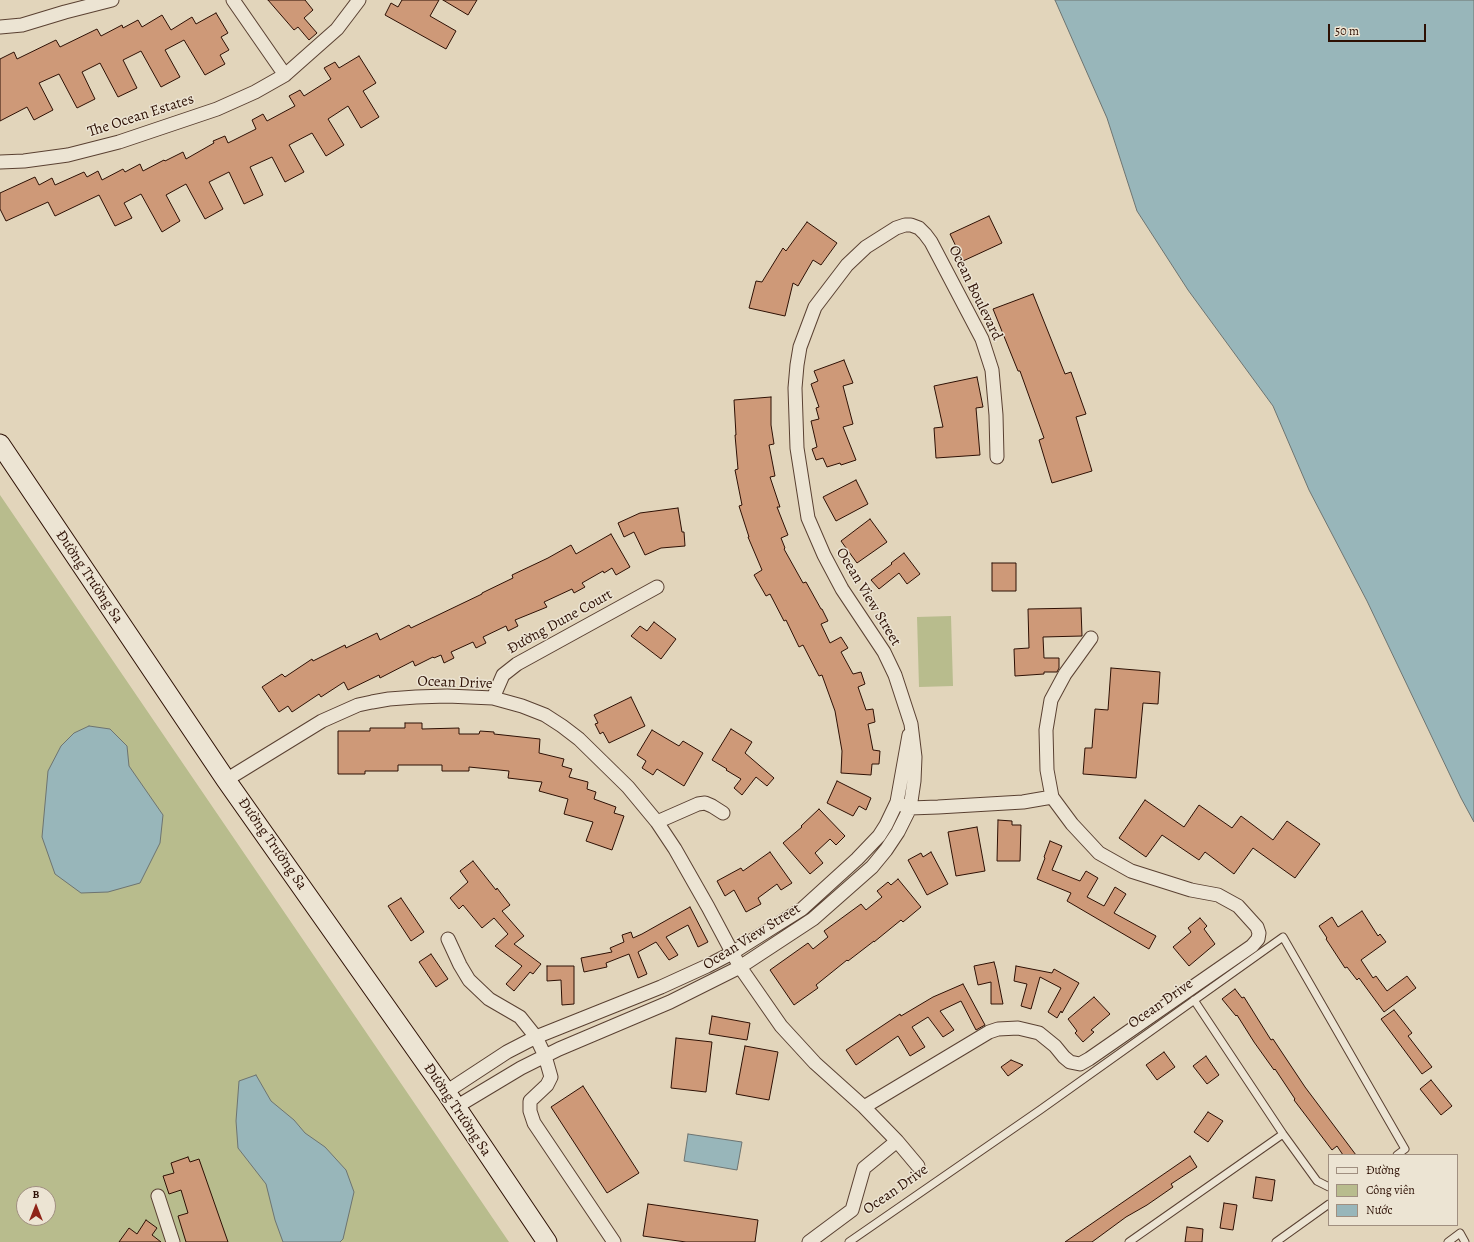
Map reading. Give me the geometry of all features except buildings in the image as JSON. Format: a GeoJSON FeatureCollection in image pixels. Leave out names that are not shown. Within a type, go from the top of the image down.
{"type":"FeatureCollection","features":[{"type":"Feature","properties":{"kind":"main road","name":"Đường Trường Sa"},"geometry":{"type":"LineString","coordinates":[[0,444],[226,780],[451,1100],[547,1242]]}},
{"type":"Feature","properties":{"kind":"street"},"geometry":{"type":"LineString","coordinates":[[0,27],[22,25],[112,0]]}},
{"type":"Feature","properties":{"kind":"street"},"geometry":{"type":"LineString","coordinates":[[233,0],[285,75]]}},
{"type":"Feature","properties":{"kind":"street","name":"The Ocean Estates"},"geometry":{"type":"LineString","coordinates":[[0,162],[68,156],[119,142],[217,109],[255,92],[285,75],[337,29],[359,0]]}},
{"type":"Feature","properties":{"kind":"street","name":"Ocean Boulevard"},"geometry":{"type":"LineString","coordinates":[[911,225],[919,228],[932,242],[982,339],[992,370],[996,415],[997,457]]}},
{"type":"Feature","properties":{"kind":"street","name":"Ocean View Street"},"geometry":{"type":"LineString","coordinates":[[451,1100],[545,1056],[670,1002],[740,967],[813,919],[872,867],[898,832],[910,808],[914,781],[915,757],[911,724],[895,675],[886,658],[842,589],[824,555],[808,518],[797,448],[795,388],[798,359],[805,332],[815,307],[828,288],[847,265],[866,247],[896,228],[911,225]]}},
{"type":"Feature","properties":{"kind":"street","name":"Đường Dune Court"},"geometry":{"type":"LineString","coordinates":[[492,698],[503,675],[517,664],[657,587]]}},
{"type":"Feature","properties":{"kind":"street","name":"Ocean Drive"},"geometry":{"type":"LineString","coordinates":[[864,1107],[989,1032],[998,1029],[1018,1028],[1038,1033],[1055,1046],[1070,1062],[1080,1064],[1089,1060],[1142,1022],[1192,995],[1258,940],[1259,933],[1257,927],[1238,906],[1218,895],[1191,890],[1131,872],[1099,853],[1072,824],[1052,797],[1047,770],[1046,730],[1051,700],[1066,674],[1091,638]]}},
{"type":"Feature","properties":{"kind":"street","name":"Ocean Drive"},"geometry":{"type":"LineString","coordinates":[[226,780],[322,721],[358,705],[389,699],[447,696],[492,698],[522,706],[539,713],[562,726],[579,739],[628,787],[657,822],[675,849],[740,967],[781,1026],[815,1063],[864,1107],[897,1140],[918,1166]]}},
{"type":"Feature","properties":{"kind":"street","name":"Ocean View Street"},"geometry":{"type":"LineString","coordinates":[[451,1100],[508,1052],[536,1037],[661,986],[732,953],[802,908],[857,859],[879,836],[886,825],[897,802],[911,724]]}},
{"type":"Feature","properties":{"kind":"street"},"geometry":{"type":"LineString","coordinates":[[897,802],[910,808],[1023,802],[1052,797]]}},
{"type":"Feature","properties":{"kind":"street"},"geometry":{"type":"LineString","coordinates":[[657,822],[698,804],[705,803],[723,813]]}},
{"type":"Feature","properties":{"kind":"street"},"geometry":{"type":"LineString","coordinates":[[448,939],[469,980],[489,999],[520,1017],[536,1037],[545,1056],[551,1077],[547,1084],[530,1101],[530,1111],[534,1123],[614,1242]]}},
{"type":"Feature","properties":{"kind":"street","name":"Ocean Drive"},"geometry":{"type":"LineString","coordinates":[[809,1242],[852,1210],[864,1168],[897,1140]]}},
{"type":"Feature","properties":{"kind":"street"},"geometry":{"type":"LineString","coordinates":[[158,1196],[173,1242]]}},
{"type":"Feature","properties":{"kind":"lane","name":"Ocean Drive"},"geometry":{"type":"LineString","coordinates":[[849,1242],[1040,1110],[1192,995],[1283,938],[1405,1149],[1398,1154]]}},
{"type":"Feature","properties":{"kind":"lane"},"geometry":{"type":"LineString","coordinates":[[1192,995],[1282,1134],[1317,1182],[1328,1187]]}},
{"type":"Feature","properties":{"kind":"lane"},"geometry":{"type":"LineString","coordinates":[[1130,1242],[1282,1134]]}},
{"type":"Feature","properties":{"kind":"lane"},"geometry":{"type":"LineString","coordinates":[[1276,1242],[1328,1205]]}},
{"type":"Feature","properties":{"kind":"lane"},"geometry":{"type":"LineString","coordinates":[[1448,1242],[1460,1233],[1465,1242]]}},
{"type":"Feature","properties":{"kind":"green space"},"geometry":{"type":"Polygon","coordinates":[[[0,495],[509,1242],[0,1242],[0,495]]]}},
{"type":"Feature","properties":{"kind":"green space"},"geometry":{"type":"Polygon","coordinates":[[[951,616],[953,686],[919,687],[917,617],[951,616]]]}},
{"type":"Feature","properties":{"kind":"water"},"geometry":{"type":"Polygon","coordinates":[[[1055,0],[1474,0],[1474,822],[1461,798],[1367,601],[1309,490],[1273,406],[1188,290],[1137,211],[1107,118],[1055,0]]]}},
{"type":"Feature","properties":{"kind":"water"},"geometry":{"type":"Polygon","coordinates":[[[89,726],[110,729],[127,746],[129,766],[163,815],[160,843],[140,883],[108,892],[81,893],[55,874],[42,837],[48,771],[61,746],[74,733],[89,726]]]}},
{"type":"Feature","properties":{"kind":"water"},"geometry":{"type":"Polygon","coordinates":[[[256,1075],[271,1101],[294,1120],[305,1133],[325,1147],[346,1170],[354,1192],[343,1239],[340,1242],[283,1242],[275,1220],[266,1184],[238,1148],[236,1121],[239,1081],[256,1075]]]}},
{"type":"Feature","properties":{"kind":"water"},"geometry":{"type":"Polygon","coordinates":[[[688,1134],[742,1142],[737,1170],[684,1161],[688,1134]]]}}]}
